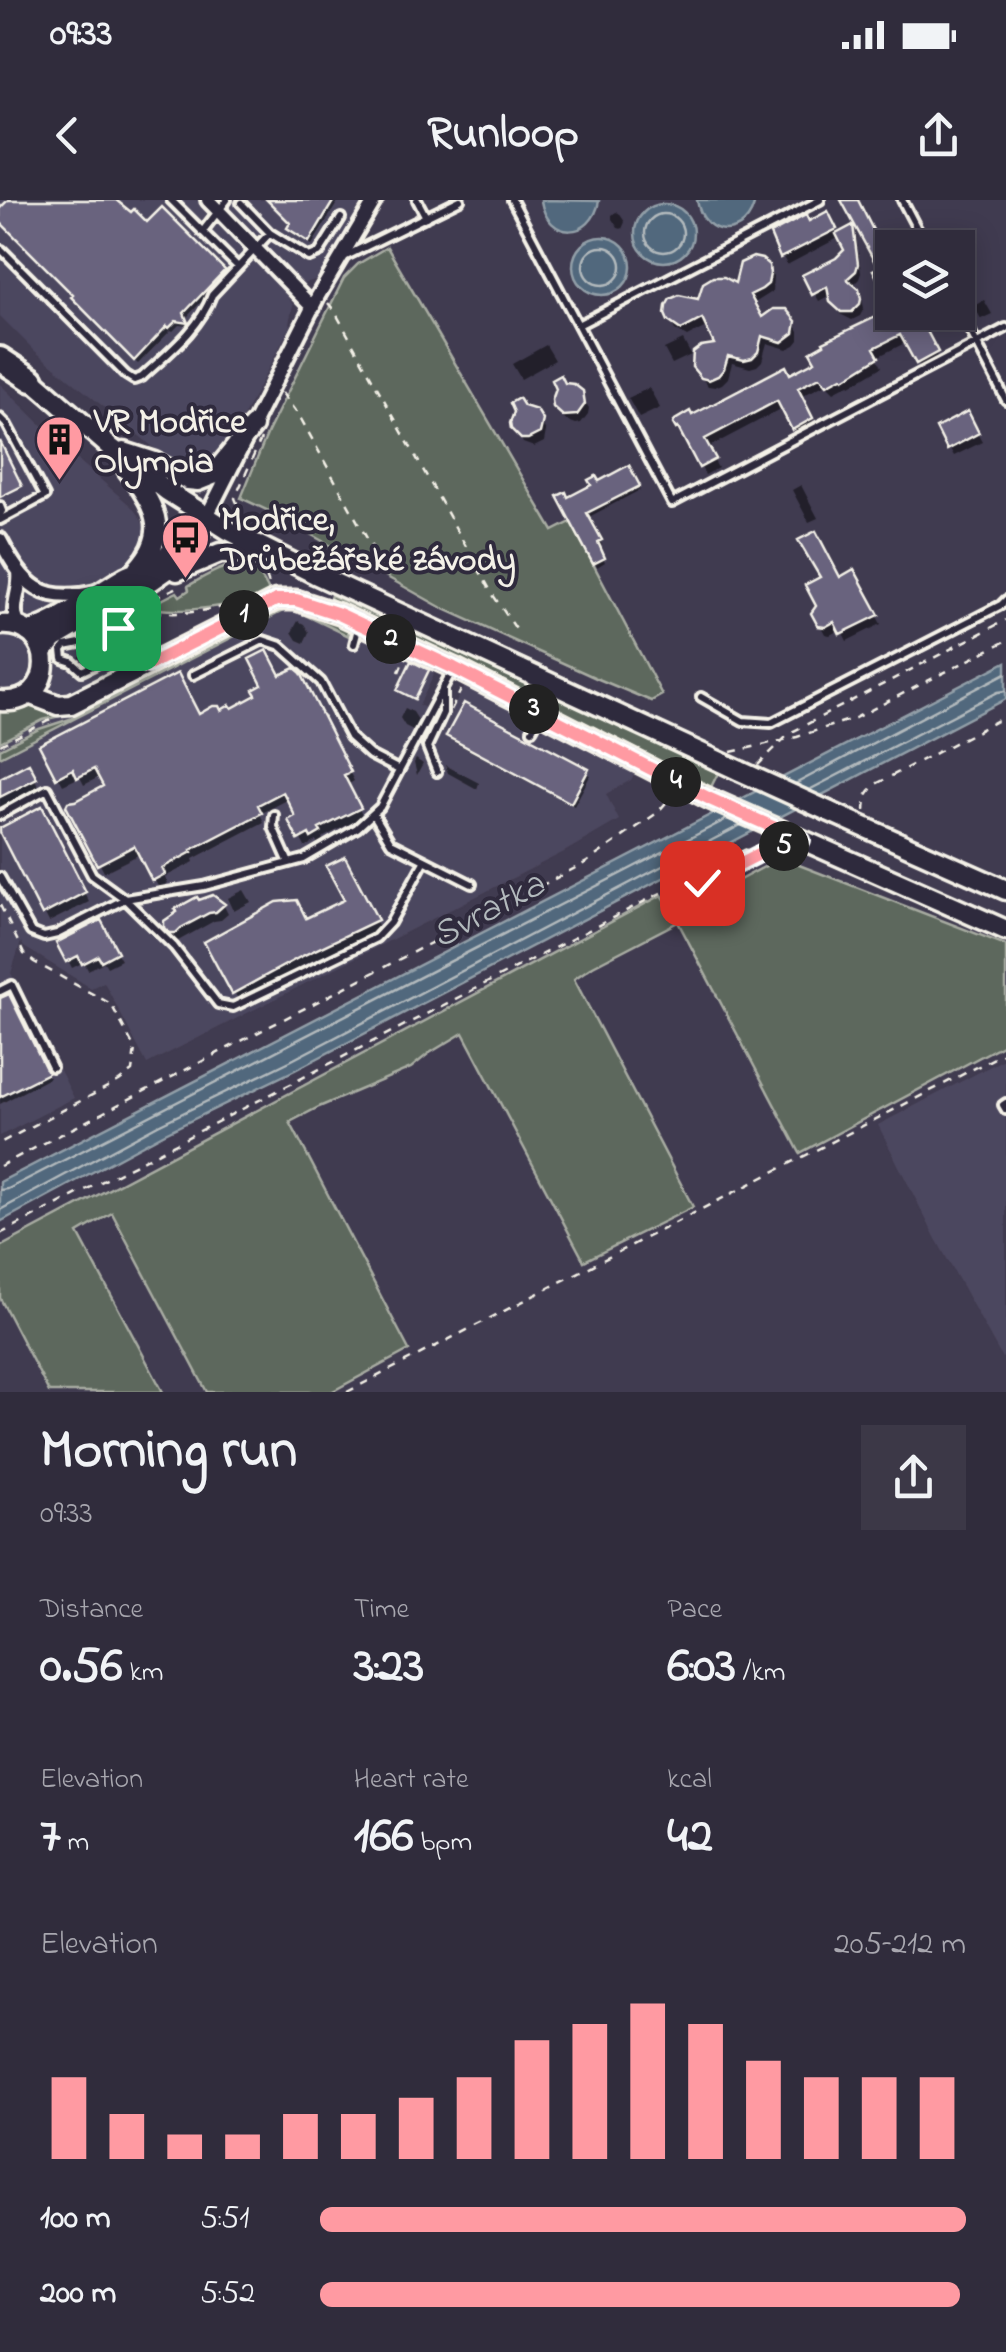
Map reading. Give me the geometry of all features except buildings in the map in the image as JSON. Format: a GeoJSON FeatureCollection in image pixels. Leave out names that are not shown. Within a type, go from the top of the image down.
{"type":"FeatureCollection","features":[{"type":"Feature","properties":{"kind":"highway"},"geometry":{"type":"LineString","coordinates":[[0,359],[32,380]]}},
{"type":"Feature","properties":{"kind":"main road"},"geometry":{"type":"LineString","coordinates":[[0,351],[167,491],[272,553],[722,762],[749,768],[828,812],[1006,890]]}},
{"type":"Feature","properties":{"kind":"main road"},"geometry":{"type":"LineString","coordinates":[[110,447],[198,481],[213,475],[253,426]]}},
{"type":"Feature","properties":{"kind":"main road"},"geometry":{"type":"LineString","coordinates":[[110,447],[142,487],[157,522],[157,536],[143,577]]}},
{"type":"Feature","properties":{"kind":"main road"},"geometry":{"type":"LineString","coordinates":[[43,652],[53,639],[143,577],[163,560],[190,526],[207,516]]}},
{"type":"Feature","properties":{"kind":"main road"},"geometry":{"type":"LineString","coordinates":[[24,630],[52,623],[103,590],[220,553],[272,553]]}},
{"type":"Feature","properties":{"kind":"main road"},"geometry":{"type":"LineString","coordinates":[[29,694],[67,706],[276,600],[296,600],[360,624],[454,668],[682,784],[776,838],[802,840],[1006,930]]}},
{"type":"Feature","properties":{"kind":"main road"},"geometry":{"type":"LineString","coordinates":[[0,625],[24,630],[37,640],[45,663],[43,675],[29,694],[18,700],[0,700]]}},
{"type":"Feature","properties":{"kind":"street"},"geometry":{"type":"LineString","coordinates":[[207,516],[316,302],[375,200]]}},
{"type":"Feature","properties":{"kind":"street"},"geometry":{"type":"LineString","coordinates":[[217,203],[256,250],[316,302]]}},
{"type":"Feature","properties":{"kind":"street"},"geometry":{"type":"LineString","coordinates":[[0,540],[19,572],[32,585],[52,595],[76,597],[103,590]]}},
{"type":"Feature","properties":{"kind":"street"},"geometry":{"type":"LineString","coordinates":[[19,572],[14,614],[24,630]]}},
{"type":"Feature","properties":{"kind":"lane"},"geometry":{"type":"LineString","coordinates":[[171,200],[238,267]]}},
{"type":"Feature","properties":{"kind":"lane"},"geometry":{"type":"LineString","coordinates":[[418,200],[426,217]]}},
{"type":"Feature","properties":{"kind":"lane"},"geometry":{"type":"LineString","coordinates":[[340,259],[460,200]]}},
{"type":"Feature","properties":{"kind":"lane"},"geometry":{"type":"LineString","coordinates":[[512,200],[672,502],[1006,328]]}},
{"type":"Feature","properties":{"kind":"lane"},"geometry":{"type":"LineString","coordinates":[[578,325],[820,200]]}},
{"type":"Feature","properties":{"kind":"lane"},"geometry":{"type":"LineString","coordinates":[[902,200],[917,230]]}},
{"type":"Feature","properties":{"kind":"lane"},"geometry":{"type":"LineString","coordinates":[[202,232],[217,203]]}},
{"type":"Feature","properties":{"kind":"lane"},"geometry":{"type":"LineString","coordinates":[[241,203],[270,233],[312,257],[320,253],[341,218]]}},
{"type":"Feature","properties":{"kind":"lane"},"geometry":{"type":"LineString","coordinates":[[2,250],[134,380],[142,378],[189,332],[212,295],[270,233]]}},
{"type":"Feature","properties":{"kind":"lane"},"geometry":{"type":"LineString","coordinates":[[970,330],[1006,400]]}},
{"type":"Feature","properties":{"kind":"lane"},"geometry":{"type":"LineString","coordinates":[[0,418],[46,496],[0,517]]}},
{"type":"Feature","properties":{"kind":"lane"},"geometry":{"type":"LineString","coordinates":[[0,506],[0,517]]}},
{"type":"Feature","properties":{"kind":"lane"},"geometry":{"type":"LineString","coordinates":[[701,697],[744,720],[770,723],[1006,600]]}},
{"type":"Feature","properties":{"kind":"lane"},"geometry":{"type":"LineString","coordinates":[[354,644],[360,624]]}},
{"type":"Feature","properties":{"kind":"lane"},"geometry":{"type":"LineString","coordinates":[[123,628],[130,631],[145,666],[128,649],[82,671],[63,659],[62,650],[123,628]]}},
{"type":"Feature","properties":{"kind":"lane"},"geometry":{"type":"LineString","coordinates":[[192,675],[264,640],[281,646],[321,682],[350,737],[370,755],[399,770]]}},
{"type":"Feature","properties":{"kind":"lane"},"geometry":{"type":"LineString","coordinates":[[0,877],[31,932],[44,937],[125,899],[204,886],[304,859],[331,846],[374,815],[454,668]]}},
{"type":"Feature","properties":{"kind":"lane"},"geometry":{"type":"LineString","coordinates":[[436,772],[427,746],[442,713],[443,687]]}},
{"type":"Feature","properties":{"kind":"lane"},"geometry":{"type":"LineString","coordinates":[[532,730],[542,713]]}},
{"type":"Feature","properties":{"kind":"lane"},"geometry":{"type":"LineString","coordinates":[[0,815],[47,790],[92,875],[125,899],[174,946],[218,1004],[234,1007],[376,938],[390,923],[425,860]]}},
{"type":"Feature","properties":{"kind":"lane"},"geometry":{"type":"LineString","coordinates":[[374,815],[391,842],[472,884]]}},
{"type":"Feature","properties":{"kind":"lane"},"geometry":{"type":"LineString","coordinates":[[274,816],[273,828],[290,864]]}},
{"type":"Feature","properties":{"kind":"lane"},"geometry":{"type":"LineString","coordinates":[[0,991],[12,985],[52,1067]]}},
{"type":"Feature","properties":{"kind":"path"},"geometry":{"type":"LineString","coordinates":[[316,302],[334,310],[493,594],[520,635]]}},
{"type":"Feature","properties":{"kind":"path"},"geometry":{"type":"LineString","coordinates":[[272,386],[301,419],[379,560]]}},
{"type":"Feature","properties":{"kind":"path"},"geometry":{"type":"LineString","coordinates":[[242,562],[266,576],[276,600]]}},
{"type":"Feature","properties":{"kind":"path"},"geometry":{"type":"LineString","coordinates":[[138,606],[150,611],[176,612],[234,605]]}},
{"type":"Feature","properties":{"kind":"path"},"geometry":{"type":"LineString","coordinates":[[749,768],[795,730],[1006,620]]}},
{"type":"Feature","properties":{"kind":"path"},"geometry":{"type":"LineString","coordinates":[[722,762],[726,754],[814,732],[869,712],[1006,641]]}},
{"type":"Feature","properties":{"kind":"path"},"geometry":{"type":"LineString","coordinates":[[394,662],[402,666]]}},
{"type":"Feature","properties":{"kind":"path"},"geometry":{"type":"LineString","coordinates":[[450,712],[462,689]]}},
{"type":"Feature","properties":{"kind":"path"},"geometry":{"type":"LineString","coordinates":[[861,827],[866,796],[874,785],[1006,716]]}},
{"type":"Feature","properties":{"kind":"path"},"geometry":{"type":"LineString","coordinates":[[0,1166],[587,862],[657,812],[682,784]]}},
{"type":"Feature","properties":{"kind":"path"},"geometry":{"type":"LineString","coordinates":[[0,1234],[744,850],[776,838],[802,840]]}},
{"type":"Feature","properties":{"kind":"path"},"geometry":{"type":"LineString","coordinates":[[702,883],[754,856],[776,838]]}},
{"type":"Feature","properties":{"kind":"path"},"geometry":{"type":"LineString","coordinates":[[0,906],[24,954],[111,1004],[135,1049],[135,1059],[132,1071],[119,1081],[0,1143]]}},
{"type":"Feature","properties":{"kind":"path"},"geometry":{"type":"LineString","coordinates":[[346,1392],[1006,1052]]}},
{"type":"Feature","properties":{"kind":"shaded area"},"geometry":{"type":"Polygon","coordinates":[[[0,200],[368,200],[317,279],[303,284],[292,278],[282,288],[293,305],[291,325],[224,454],[206,477],[179,468],[36,352],[0,316],[0,200]]]}},
{"type":"Feature","properties":{"kind":"shaded area"},"geometry":{"type":"Polygon","coordinates":[[[0,384],[141,519],[148,542],[133,563],[104,579],[157,677],[285,610],[299,612],[349,636],[362,639],[366,632],[429,660],[433,677],[419,705],[435,713],[439,707],[450,713],[468,681],[528,713],[526,721],[543,730],[548,724],[636,771],[631,780],[606,794],[619,820],[564,852],[147,1064],[104,982],[91,988],[21,942],[11,973],[74,1098],[0,1136],[0,384]]]}},
{"type":"Feature","properties":{"kind":"shaded area"},"geometry":{"type":"Polygon","coordinates":[[[1006,1058],[1006,1355],[1002,1358],[878,1125],[1006,1058]]]}},
{"type":"Feature","properties":{"kind":"green space"},"geometry":{"type":"Polygon","coordinates":[[[387,247],[553,531],[571,522],[662,695],[651,701],[444,609],[241,498],[268,432],[344,278],[358,264],[387,247]]]}},
{"type":"Feature","properties":{"kind":"green space"},"geometry":{"type":"Polygon","coordinates":[[[234,565],[257,573],[270,594],[209,608],[148,607],[177,592],[180,596],[193,583],[234,565]]]}},
{"type":"Feature","properties":{"kind":"green space"},"geometry":{"type":"Polygon","coordinates":[[[331,595],[719,771],[710,789],[461,660],[337,603],[331,595]]]}},
{"type":"Feature","properties":{"kind":"green space"},"geometry":{"type":"Polygon","coordinates":[[[280,604],[347,625],[349,636],[299,612],[285,610],[0,757],[0,749],[39,729],[70,719],[282,610],[280,604]]]}},
{"type":"Feature","properties":{"kind":"green space"},"geometry":{"type":"Polygon","coordinates":[[[188,653],[68,714],[43,720],[0,742],[0,711],[34,706],[59,713],[188,653]]]}},
{"type":"Feature","properties":{"kind":"green space"},"geometry":{"type":"Polygon","coordinates":[[[781,858],[1006,945],[1006,1043],[800,1153],[678,922],[574,979],[693,1207],[584,1261],[463,1033],[411,1068],[290,1122],[409,1350],[331,1392],[207,1392],[112,1213],[78,1233],[163,1392],[49,1392],[0,1298],[0,1247],[662,895],[675,914],[781,858]]]}},
{"type":"Feature","properties":{"kind":"water"},"geometry":{"type":"Polygon","coordinates":[[[541,200],[599,201],[588,223],[570,231],[552,223],[541,200]]]}},
{"type":"Feature","properties":{"kind":"water"},"geometry":{"type":"Polygon","coordinates":[[[697,200],[755,200],[744,222],[726,230],[708,222],[697,200]]]}},
{"type":"Feature","properties":{"kind":"water"},"geometry":{"type":"Polygon","coordinates":[[[664,204],[684,213],[693,233],[684,253],[664,262],[644,253],[635,233],[644,213],[664,204]]]}},
{"type":"Feature","properties":{"kind":"water"},"geometry":{"type":"Polygon","coordinates":[[[602,237],[622,246],[631,266],[622,286],[602,295],[582,286],[573,266],[582,246],[602,237]]]}},
{"type":"Feature","properties":{"kind":"water"},"geometry":{"type":"Polygon","coordinates":[[[1006,662],[1006,699],[0,1222],[0,1182],[1006,662]]]}},
{"type":"Feature","properties":{"kind":"place","name":"VR Modřice Olympia"},"geometry":{"type":"Point","coordinates":[59,482]}},
{"type":"Feature","properties":{"kind":"place","name":"Modřice, Drůbežářské závody"},"geometry":{"type":"Point","coordinates":[186,580]}},
{"type":"Feature","properties":{"kind":"route"},"geometry":{"type":"LineString","coordinates":[[118,628],[130,631],[148,665],[276,600],[296,600],[339,614],[454,668],[710,799],[802,840],[763,852],[702,883]]}},
{"type":"Feature","properties":{"kind":"water label","name":"Svratka"},"geometry":{"type":"Point","coordinates":[487,908]}}]}
